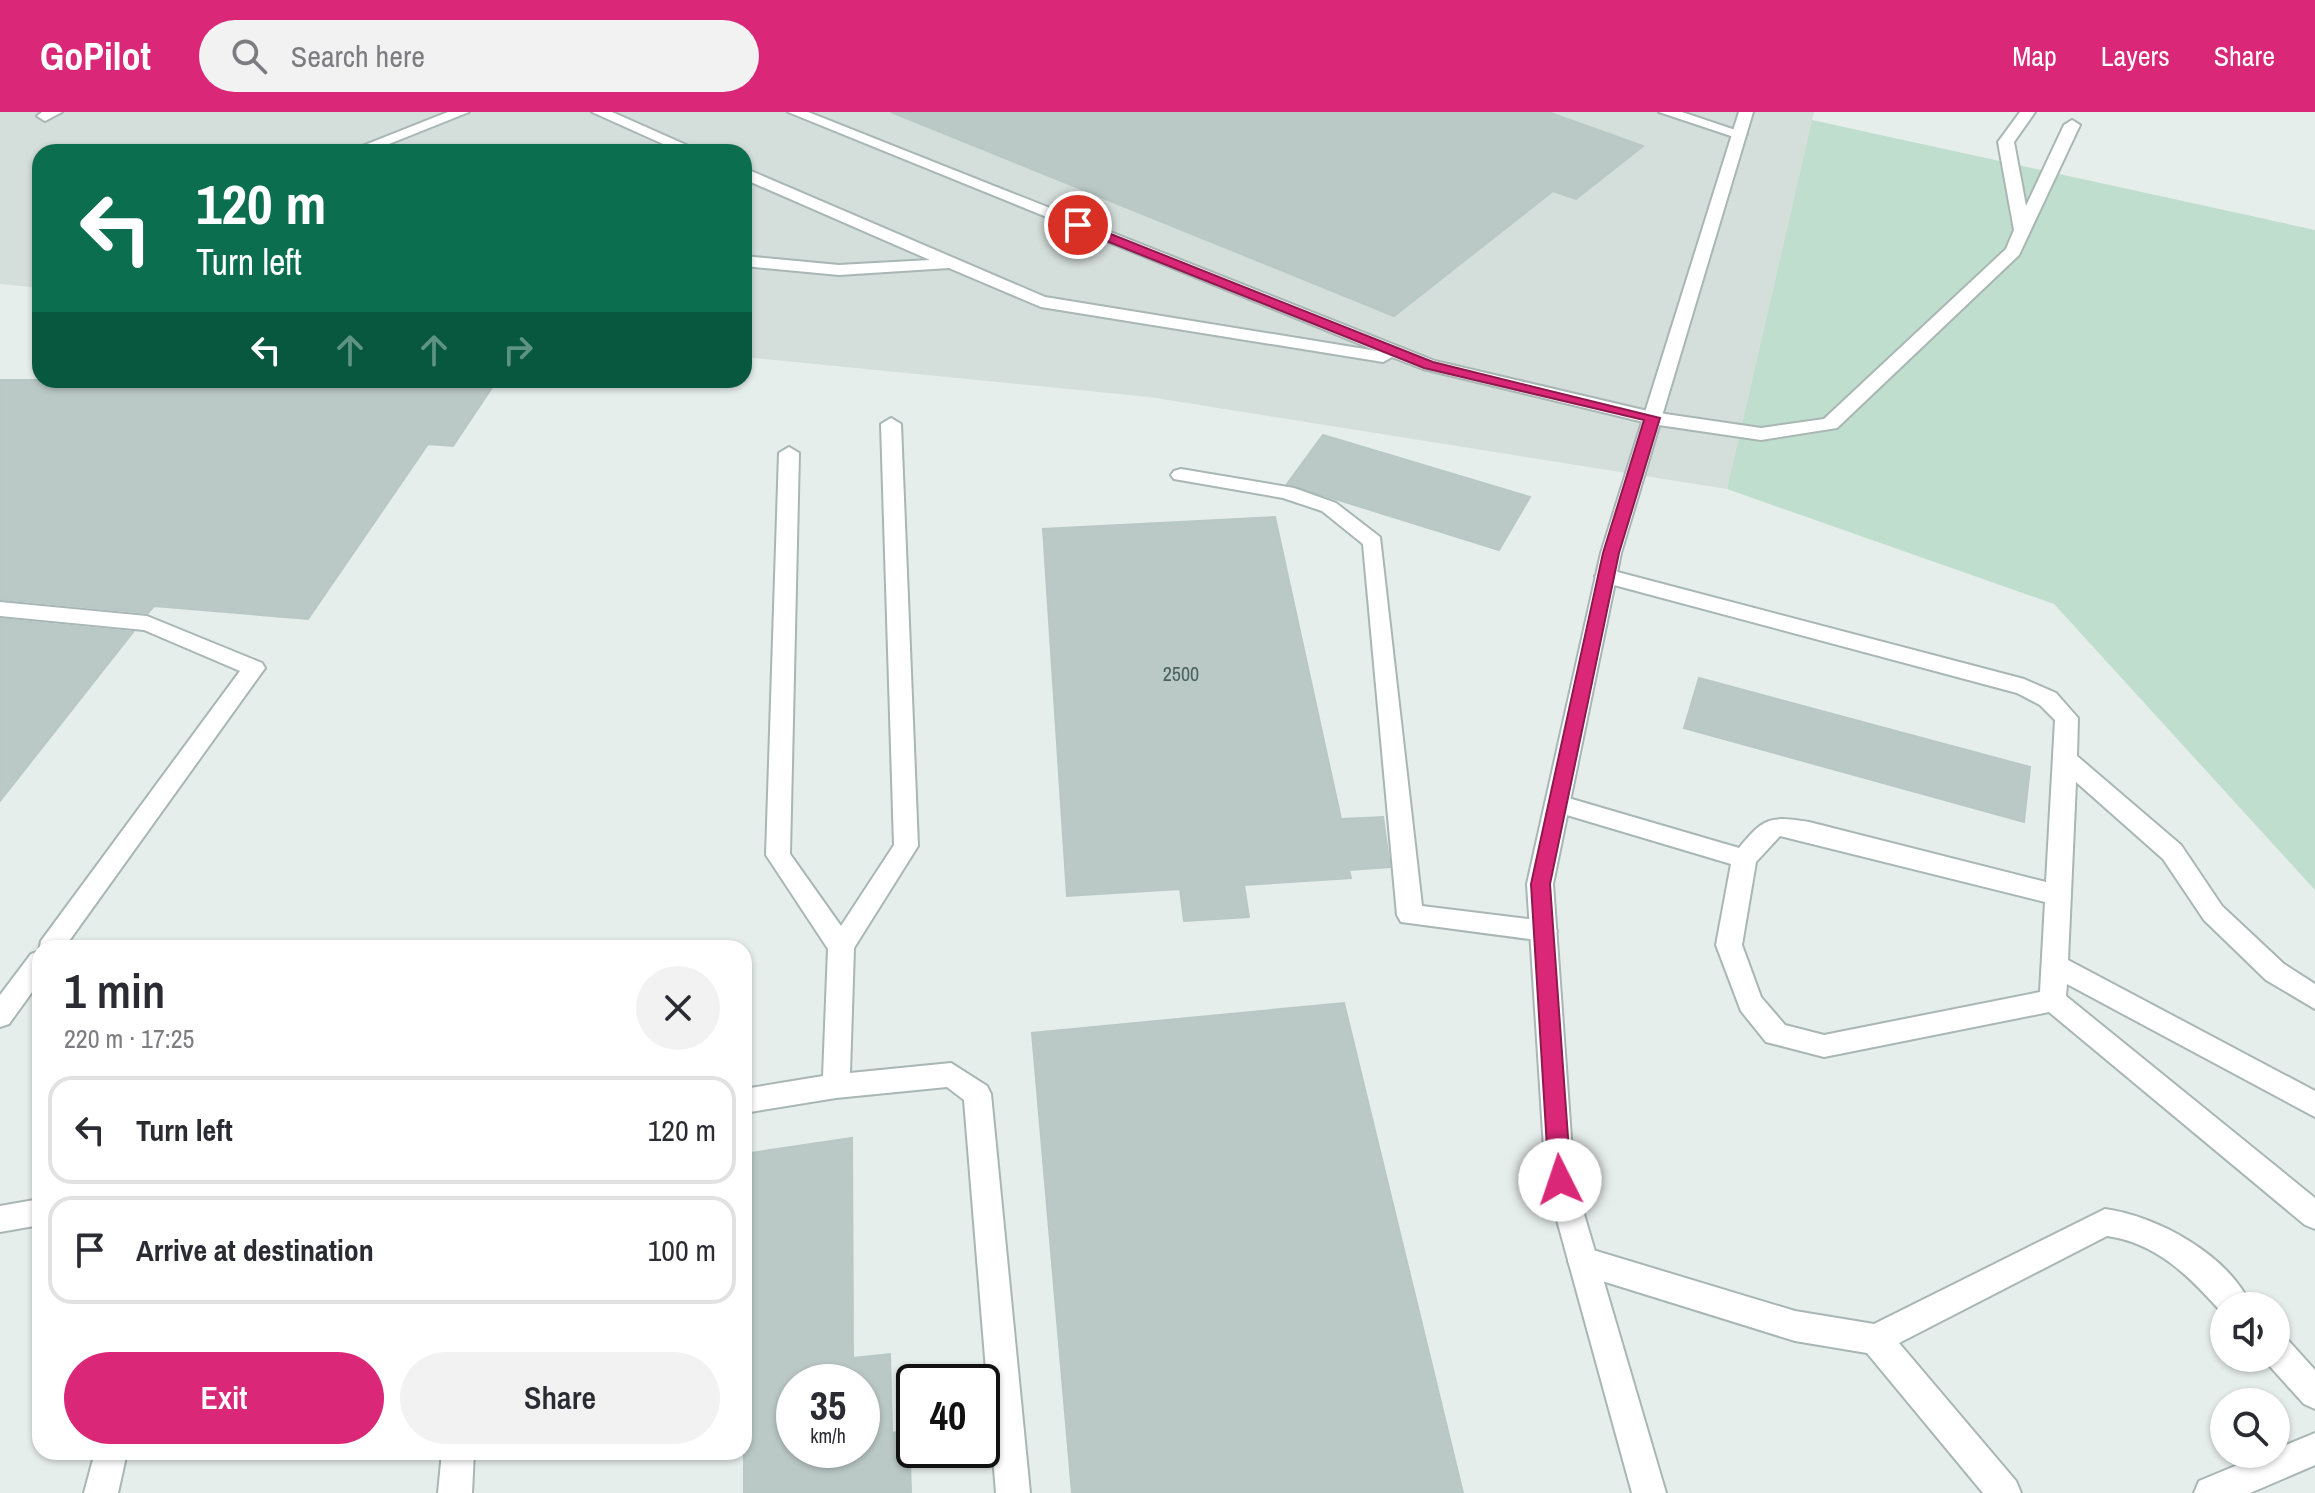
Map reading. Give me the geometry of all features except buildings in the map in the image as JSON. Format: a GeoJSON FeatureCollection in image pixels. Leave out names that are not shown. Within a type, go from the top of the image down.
{"type":"FeatureCollection","features":[{"type":"Feature","properties":{"kind":"street"},"geometry":{"type":"LineString","coordinates":[[376,144],[462,112]]}},
{"type":"Feature","properties":{"kind":"street"},"geometry":{"type":"LineString","coordinates":[[599,112],[675,144]]}},
{"type":"Feature","properties":{"kind":"street"},"geometry":{"type":"LineString","coordinates":[[795,112],[1429,365]]}},
{"type":"Feature","properties":{"kind":"street"},"geometry":{"type":"LineString","coordinates":[[1649,1493],[1560,1180],[1540,884],[1606,576],[1743,123],[1666,112]]}},
{"type":"Feature","properties":{"kind":"street"},"geometry":{"type":"LineString","coordinates":[[2023,232],[2006,142],[2028,112]]}},
{"type":"Feature","properties":{"kind":"street"},"geometry":{"type":"LineString","coordinates":[[752,176],[1041,302],[1429,365],[1652,418],[1761,434],[1830,424],[2013,251],[2072,125]]}},
{"type":"Feature","properties":{"kind":"street"},"geometry":{"type":"LineString","coordinates":[[752,262],[839,270],[952,263]]}},
{"type":"Feature","properties":{"kind":"street"},"geometry":{"type":"LineString","coordinates":[[836,1086],[841,947],[906,846],[891,424]]}},
{"type":"Feature","properties":{"kind":"street"},"geometry":{"type":"LineString","coordinates":[[789,453],[778,855],[841,947]]}},
{"type":"Feature","properties":{"kind":"street"},"geometry":{"type":"LineString","coordinates":[[1181,475],[1287,492],[1329,507],[1373,542],[1410,915],[1544,931]]}},
{"type":"Feature","properties":{"kind":"street"},"geometry":{"type":"LineString","coordinates":[[1606,576],[2024,687],[2048,699],[2067,718],[2053,1000]]}},
{"type":"Feature","properties":{"kind":"street"},"geometry":{"type":"LineString","coordinates":[[0,609],[147,623],[254,668],[56,940]]}},
{"type":"Feature","properties":{"kind":"street"},"geometry":{"type":"LineString","coordinates":[[2065,759],[2172,852],[2213,913],[2265,962],[2315,998]]}},
{"type":"Feature","properties":{"kind":"street"},"geometry":{"type":"LineString","coordinates":[[1558,804],[1744,859]]}},
{"type":"Feature","properties":{"kind":"street"},"geometry":{"type":"LineString","coordinates":[[2053,1000],[1824,1046],[1776,1034],[1750,1003],[1729,945],[1744,859],[1762,836],[1776,826],[1809,831],[2058,895]]}},
{"type":"Feature","properties":{"kind":"street"},"geometry":{"type":"LineString","coordinates":[[2055,965],[2315,1105]]}},
{"type":"Feature","properties":{"kind":"street"},"geometry":{"type":"LineString","coordinates":[[0,1016],[32,972]]}},
{"type":"Feature","properties":{"kind":"street"},"geometry":{"type":"LineString","coordinates":[[2053,1000],[2315,1216]]}},
{"type":"Feature","properties":{"kind":"street"},"geometry":{"type":"LineString","coordinates":[[752,1100],[836,1086],[951,1075],[977,1094],[1013,1493]]}},
{"type":"Feature","properties":{"kind":"street"},"geometry":{"type":"LineString","coordinates":[[0,1219],[32,1213]]}},
{"type":"Feature","properties":{"kind":"street"},"geometry":{"type":"LineString","coordinates":[[1583,1261],[1795,1326],[1876,1339],[2105,1222],[2132,1224],[2194,1260],[2223,1292]]}},
{"type":"Feature","properties":{"kind":"street"},"geometry":{"type":"LineString","coordinates":[[1876,1339],[2004,1493]]}},
{"type":"Feature","properties":{"kind":"street"},"geometry":{"type":"LineString","coordinates":[[2290,1365],[2315,1393]]}},
{"type":"Feature","properties":{"kind":"street"},"geometry":{"type":"LineString","coordinates":[[2211,1493],[2260,1484],[2315,1449]]}},
{"type":"Feature","properties":{"kind":"street"},"geometry":{"type":"LineString","coordinates":[[101,1493],[109,1460]]}},
{"type":"Feature","properties":{"kind":"street"},"geometry":{"type":"LineString","coordinates":[[455,1493],[457,1460]]}},
{"type":"Feature","properties":{"kind":"shaded area"},"geometry":{"type":"Polygon","coordinates":[[[0,112],[1814,112],[1727,489],[1149,397],[752,358],[752,144],[32,144],[32,287],[0,284],[0,112]]]}},
{"type":"Feature","properties":{"kind":"green space"},"geometry":{"type":"Polygon","coordinates":[[[1812,120],[2315,230],[2315,890],[2054,604],[1727,489],[1812,120]]]}},
{"type":"Feature","properties":{"kind":"route"},"geometry":{"type":"LineString","coordinates":[[1078,225],[1429,365],[1652,418],[1611,553],[1540,884],[1560,1180]]}}]}
